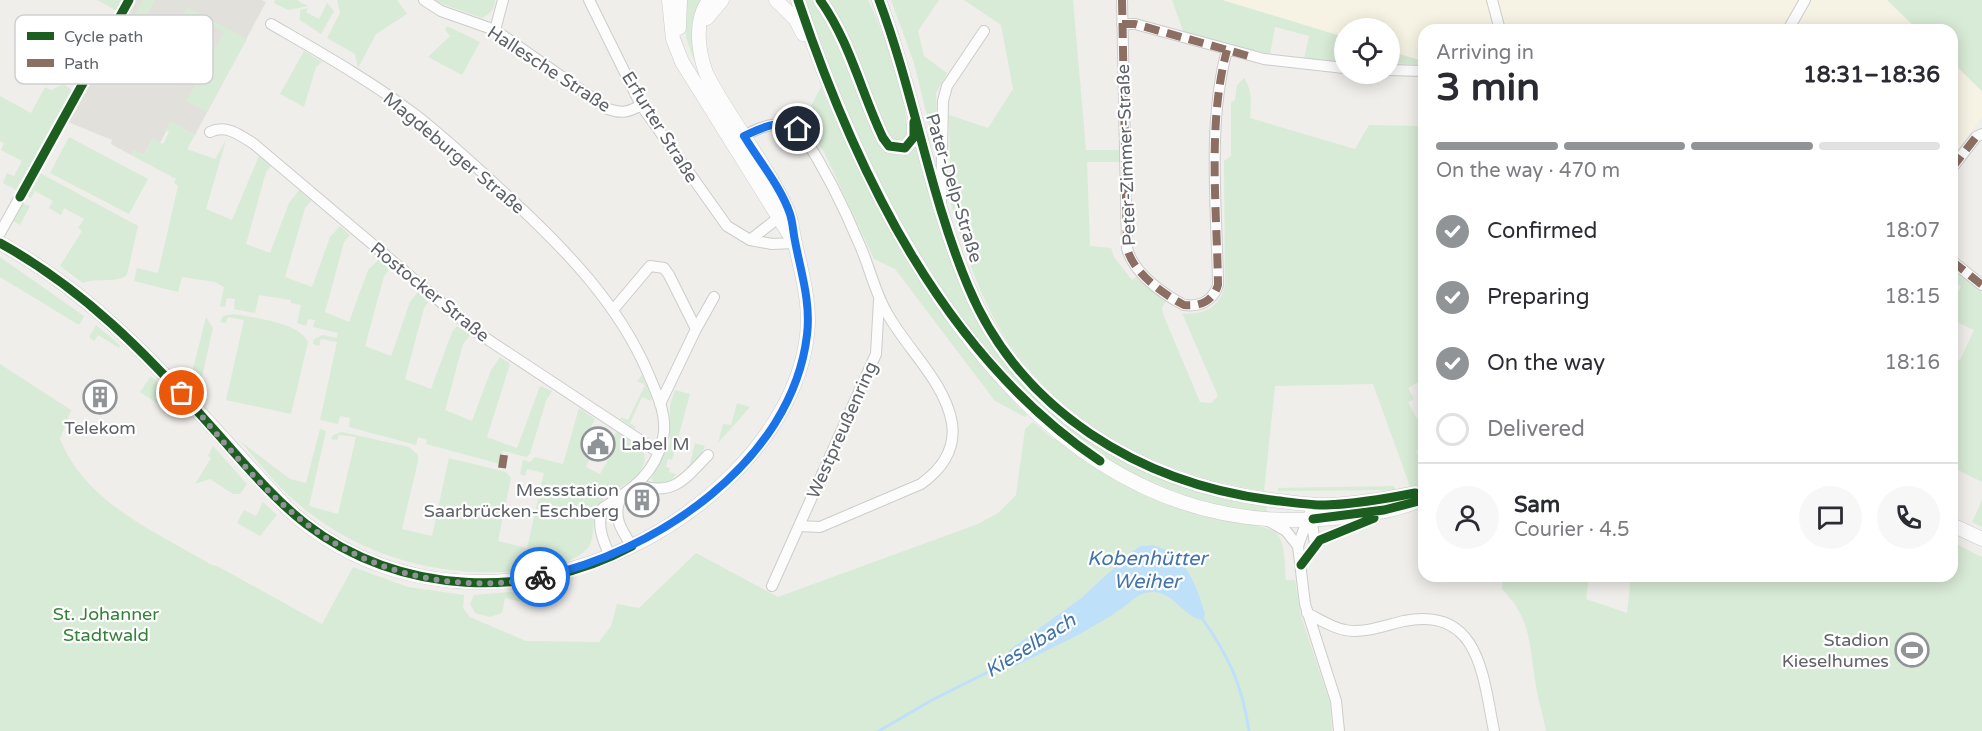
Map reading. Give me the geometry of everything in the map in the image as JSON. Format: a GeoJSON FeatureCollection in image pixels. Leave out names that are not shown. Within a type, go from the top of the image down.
{"type":"FeatureCollection","features":[{"type":"Feature","properties":{"kind":"street","name":"Hallesche Straße"},"geometry":{"type":"LineString","coordinates":[[424,0],[441,11],[495,30],[608,110],[628,112],[641,105]]}},
{"type":"Feature","properties":{"kind":"street"},"geometry":{"type":"LineString","coordinates":[[495,30],[503,0]]}},
{"type":"Feature","properties":{"kind":"street","name":"Erfurter Straße"},"geometry":{"type":"LineString","coordinates":[[589,0],[641,105],[727,226],[750,240],[772,244],[795,243]]}},
{"type":"Feature","properties":{"kind":"street"},"geometry":{"type":"LineString","coordinates":[[0,243],[50,273],[113,323],[164,373],[288,508],[308,526],[343,548],[395,571],[454,583],[534,579],[573,570],[632,546],[683,516],[711,494],[749,456],[779,416],[796,380],[807,336],[806,286],[785,205],[682,62],[673,39],[669,0]]}},
{"type":"Feature","properties":{"kind":"street"},"geometry":{"type":"LineString","coordinates":[[680,0],[680,37],[686,61],[700,89]]}},
{"type":"Feature","properties":{"kind":"street"},"geometry":{"type":"LineString","coordinates":[[709,0],[702,13],[699,33],[701,58],[778,218],[795,243]]}},
{"type":"Feature","properties":{"kind":"street"},"geometry":{"type":"LineString","coordinates":[[699,33],[708,15],[722,0]]}},
{"type":"Feature","properties":{"kind":"street"},"geometry":{"type":"LineString","coordinates":[[776,0],[795,20],[825,76],[876,187],[926,276],[982,355],[1019,396],[1062,435],[1133,480],[1158,492],[1216,512],[1268,520],[1310,512],[1384,510],[1418,501]]}},
{"type":"Feature","properties":{"kind":"street"},"geometry":{"type":"LineString","coordinates":[[798,0],[825,76]]}},
{"type":"Feature","properties":{"kind":"street"},"geometry":{"type":"LineString","coordinates":[[820,0],[837,26],[877,126],[889,146],[906,148],[913,142],[913,108]]}},
{"type":"Feature","properties":{"kind":"street","name":"Pater-Delp-Straße"},"geometry":{"type":"LineString","coordinates":[[877,0],[886,18],[941,210],[968,286],[998,344],[1031,385],[1056,409],[1109,447],[1168,476],[1223,493],[1310,512],[1344,504],[1418,494]]}},
{"type":"Feature","properties":{"kind":"street","name":"Peter-Zimmer-Straße"},"geometry":{"type":"LineString","coordinates":[[1122,0],[1127,248],[1133,262],[1141,272],[1184,305],[1206,302],[1212,298],[1218,285],[1216,141],[1223,68],[1227,50]]}},
{"type":"Feature","properties":{"kind":"street"},"geometry":{"type":"LineString","coordinates":[[1492,0],[1498,24]]}},
{"type":"Feature","properties":{"kind":"street"},"geometry":{"type":"LineString","coordinates":[[1791,24],[1805,0]]}},
{"type":"Feature","properties":{"kind":"street","name":"Magdeburger Straße"},"geometry":{"type":"LineString","coordinates":[[272,24],[370,83],[453,146],[552,238],[613,310],[645,365],[660,404],[664,430],[658,452],[639,485],[603,508],[600,514],[602,540],[610,556]]}},
{"type":"Feature","properties":{"kind":"street"},"geometry":{"type":"LineString","coordinates":[[1122,24],[1135,24],[1283,63],[1334,67]]}},
{"type":"Feature","properties":{"kind":"street","name":"Pater-Delp-Straße"},"geometry":{"type":"LineString","coordinates":[[941,210],[943,101],[946,86],[984,31]]}},
{"type":"Feature","properties":{"kind":"street"},"geometry":{"type":"LineString","coordinates":[[1400,70],[1418,71]]}},
{"type":"Feature","properties":{"kind":"street","name":"Westpreußenring"},"geometry":{"type":"LineString","coordinates":[[739,139],[763,128],[784,124],[792,126],[803,135],[858,240],[879,297],[899,334],[944,398],[952,421],[951,445],[940,468],[921,484],[820,527],[799,526]]}},
{"type":"Feature","properties":{"kind":"street","name":"Rostocker Straße"},"geometry":{"type":"LineString","coordinates":[[210,132],[218,129],[230,130],[254,144],[475,331],[658,452]]}},
{"type":"Feature","properties":{"kind":"street"},"geometry":{"type":"LineString","coordinates":[[1958,160],[1976,137],[1982,134]]}},
{"type":"Feature","properties":{"kind":"street"},"geometry":{"type":"LineString","coordinates":[[0,233],[20,197]]}},
{"type":"Feature","properties":{"kind":"street"},"geometry":{"type":"LineString","coordinates":[[750,240],[778,218]]}},
{"type":"Feature","properties":{"kind":"street"},"geometry":{"type":"LineString","coordinates":[[613,310],[650,266],[656,265],[663,268],[669,275],[696,329]]}},
{"type":"Feature","properties":{"kind":"street"},"geometry":{"type":"LineString","coordinates":[[1958,266],[1982,285]]}},
{"type":"Feature","properties":{"kind":"street"},"geometry":{"type":"LineString","coordinates":[[660,404],[714,297]]}},
{"type":"Feature","properties":{"kind":"street","name":"Westpreußenring"},"geometry":{"type":"LineString","coordinates":[[772,586],[876,354],[879,297]]}},
{"type":"Feature","properties":{"kind":"street"},"geometry":{"type":"LineString","coordinates":[[639,485],[660,490],[672,488],[708,455]]}},
{"type":"Feature","properties":{"kind":"street"},"geometry":{"type":"LineString","coordinates":[[621,496],[616,516],[632,546]]}},
{"type":"Feature","properties":{"kind":"street"},"geometry":{"type":"LineString","coordinates":[[1301,565],[1315,545],[1329,535],[1372,519],[1384,510]]}},
{"type":"Feature","properties":{"kind":"street"},"geometry":{"type":"LineString","coordinates":[[1310,512],[1315,545]]}},
{"type":"Feature","properties":{"kind":"street"},"geometry":{"type":"LineString","coordinates":[[1310,512],[1298,546],[1307,613],[1336,701],[1339,731]]}},
{"type":"Feature","properties":{"kind":"street"},"geometry":{"type":"LineString","coordinates":[[1268,520],[1286,531],[1298,546]]}},
{"type":"Feature","properties":{"kind":"street"},"geometry":{"type":"LineString","coordinates":[[1958,528],[1982,539]]}},
{"type":"Feature","properties":{"kind":"street"},"geometry":{"type":"LineString","coordinates":[[1307,613],[1346,631],[1363,631],[1428,618],[1454,627],[1470,642],[1478,657],[1494,731]]}},
{"type":"Feature","properties":{"kind":"shaded area"},"geometry":{"type":"Polygon","coordinates":[[[133,0],[262,0],[266,2],[195,135],[171,122],[160,143],[152,139],[144,155],[134,150],[131,155],[111,144],[112,140],[68,122],[88,84],[213,84],[213,15],[125,15],[133,0]]]}},
{"type":"Feature","properties":{"kind":"shaded area"},"geometry":{"type":"Polygon","coordinates":[[[1222,0],[1887,0],[1912,24],[1418,24],[1418,60],[1400,54],[1400,18],[1334,18],[1334,34],[1222,0]]]}},
{"type":"Feature","properties":{"kind":"shaded area"},"geometry":{"type":"Polygon","coordinates":[[[1958,68],[1982,91],[1982,117],[1958,149],[1958,68]]]}},
{"type":"Feature","properties":{"kind":"green space"},"geometry":{"type":"Polygon","coordinates":[[[97,0],[125,0],[119,12],[97,0]]]}},
{"type":"Feature","properties":{"kind":"green space"},"geometry":{"type":"Polygon","coordinates":[[[143,0],[155,0],[147,15],[135,15],[143,0]]]}},
{"type":"Feature","properties":{"kind":"green space"},"geometry":{"type":"Polygon","coordinates":[[[275,0],[297,0],[308,6],[288,10],[274,3],[275,0]]]}},
{"type":"Feature","properties":{"kind":"green space"},"geometry":{"type":"Polygon","coordinates":[[[337,0],[397,0],[407,14],[376,34],[358,68],[355,54],[327,38],[340,13],[337,0]]]}},
{"type":"Feature","properties":{"kind":"green space"},"geometry":{"type":"Polygon","coordinates":[[[431,0],[495,0],[492,11],[482,18],[431,0]]]}},
{"type":"Feature","properties":{"kind":"green space"},"geometry":{"type":"Polygon","coordinates":[[[685,0],[703,0],[696,57],[693,58],[686,37],[685,0]]]}},
{"type":"Feature","properties":{"kind":"green space"},"geometry":{"type":"Polygon","coordinates":[[[804,0],[812,0],[829,24],[847,61],[874,135],[906,153],[918,143],[958,279],[1052,412],[1221,497],[1267,506],[1266,515],[1182,494],[1124,469],[1096,453],[1072,434],[1005,372],[947,298],[921,259],[898,218],[857,135],[804,0]]]}},
{"type":"Feature","properties":{"kind":"green space"},"geometry":{"type":"Polygon","coordinates":[[[827,0],[868,0],[881,29],[902,94],[907,130],[904,141],[891,139],[827,0]]]}},
{"type":"Feature","properties":{"kind":"green space"},"geometry":{"type":"Polygon","coordinates":[[[891,0],[939,0],[918,31],[924,56],[947,73],[936,93],[937,123],[933,141],[914,63],[891,0]]]}},
{"type":"Feature","properties":{"kind":"green space"},"geometry":{"type":"Polygon","coordinates":[[[964,0],[1073,0],[1086,150],[1119,150],[1120,162],[1087,162],[1090,246],[1111,248],[1114,257],[1132,280],[1136,277],[1166,301],[1162,308],[1163,314],[1200,402],[1211,403],[1218,396],[1182,313],[1197,313],[1210,308],[1223,293],[1225,285],[1224,161],[1231,156],[1231,102],[1235,100],[1237,85],[1244,78],[1249,88],[1250,118],[1355,149],[1369,125],[1418,126],[1418,382],[1408,388],[1414,399],[1408,402],[1418,421],[1418,449],[1416,452],[1418,454],[1418,486],[1411,489],[1373,384],[1275,386],[1264,491],[1194,475],[1128,447],[1097,429],[1068,408],[1042,383],[1018,356],[985,300],[961,239],[949,197],[954,188],[950,161],[949,115],[988,128],[1013,89],[1001,25],[964,0]]]}},
{"type":"Feature","properties":{"kind":"green space"},"geometry":{"type":"Polygon","coordinates":[[[1172,0],[1222,0],[1334,34],[1334,61],[1304,59],[1309,36],[1275,27],[1270,54],[1183,31],[1172,0]]]}},
{"type":"Feature","properties":{"kind":"green space"},"geometry":{"type":"Polygon","coordinates":[[[1887,0],[1982,0],[1982,91],[1958,68],[1958,24],[1912,24],[1887,0]]]}},
{"type":"Feature","properties":{"kind":"green space"},"geometry":{"type":"Polygon","coordinates":[[[327,3],[334,11],[321,34],[300,20],[300,10],[308,8],[306,12],[319,19],[327,3]]]}},
{"type":"Feature","properties":{"kind":"green space"},"geometry":{"type":"Polygon","coordinates":[[[187,7],[202,15],[183,15],[187,7]]]}},
{"type":"Feature","properties":{"kind":"green space"},"geometry":{"type":"Polygon","coordinates":[[[213,21],[247,39],[207,112],[186,101],[195,84],[213,84],[213,52],[224,32],[213,26],[213,21]]]}},
{"type":"Feature","properties":{"kind":"green space"},"geometry":{"type":"Polygon","coordinates":[[[447,26],[480,42],[462,75],[428,57],[450,36],[445,30],[447,26]]]}},
{"type":"Feature","properties":{"kind":"green space"},"geometry":{"type":"Polygon","coordinates":[[[304,51],[322,62],[316,67],[304,107],[280,94],[304,51]]]}},
{"type":"Feature","properties":{"kind":"green space"},"geometry":{"type":"Polygon","coordinates":[[[1400,54],[1418,60],[1418,65],[1400,64],[1400,54]]]}},
{"type":"Feature","properties":{"kind":"green space"},"geometry":{"type":"Polygon","coordinates":[[[64,84],[74,92],[20,192],[3,183],[7,173],[14,176],[22,161],[1,150],[4,143],[0,141],[0,96],[31,113],[45,87],[51,90],[64,84]]]}},
{"type":"Feature","properties":{"kind":"green space"},"geometry":{"type":"Polygon","coordinates":[[[821,87],[862,176],[908,262],[962,342],[993,380],[1027,415],[1025,417],[995,401],[895,269],[874,259],[823,150],[802,123],[821,87]]]}},
{"type":"Feature","properties":{"kind":"green space"},"geometry":{"type":"Polygon","coordinates":[[[171,121],[195,135],[187,149],[215,159],[226,140],[206,209],[232,220],[259,156],[271,166],[266,172],[246,244],[270,253],[289,203],[299,190],[311,201],[305,208],[285,277],[312,287],[330,237],[340,226],[350,235],[344,242],[325,312],[349,322],[368,270],[379,259],[390,269],[384,276],[365,346],[391,356],[410,302],[418,292],[428,302],[424,308],[405,379],[431,389],[452,332],[457,326],[470,335],[463,344],[445,410],[472,421],[491,370],[500,357],[510,364],[487,437],[517,448],[540,386],[552,391],[546,401],[530,454],[526,457],[503,451],[500,464],[426,444],[427,440],[418,437],[416,445],[349,427],[350,418],[340,416],[338,424],[320,420],[337,342],[321,339],[319,346],[313,344],[314,339],[323,335],[337,338],[338,333],[313,327],[315,320],[308,319],[306,326],[297,323],[301,305],[291,303],[291,300],[259,295],[255,313],[234,309],[235,299],[227,298],[225,307],[220,306],[224,287],[215,282],[182,277],[178,292],[134,281],[137,268],[158,273],[178,186],[174,183],[176,179],[131,155],[134,150],[144,155],[152,139],[163,144],[171,121]]]}},
{"type":"Feature","properties":{"kind":"green space"},"geometry":{"type":"Polygon","coordinates":[[[69,137],[148,179],[129,214],[50,173],[69,137]]]}},
{"type":"Feature","properties":{"kind":"green space"},"geometry":{"type":"Polygon","coordinates":[[[38,172],[138,226],[127,275],[117,279],[83,283],[60,266],[82,231],[78,228],[84,219],[64,208],[61,215],[49,208],[53,201],[35,191],[31,198],[26,195],[38,172]]]}},
{"type":"Feature","properties":{"kind":"green space"},"geometry":{"type":"Polygon","coordinates":[[[22,203],[30,206],[20,225],[13,221],[22,203]]]}},
{"type":"Feature","properties":{"kind":"green space"},"geometry":{"type":"Polygon","coordinates":[[[0,257],[84,316],[79,325],[0,277],[0,257]]]}},
{"type":"Feature","properties":{"kind":"green space"},"geometry":{"type":"Polygon","coordinates":[[[1958,274],[1982,292],[1982,482],[1958,470],[1958,359],[1960,360],[1974,330],[1958,323],[1958,292],[1961,286],[1958,284],[1958,274]]]}},
{"type":"Feature","properties":{"kind":"green space"},"geometry":{"type":"Polygon","coordinates":[[[234,314],[286,325],[303,335],[308,342],[291,414],[226,400],[244,320],[228,317],[226,323],[220,322],[223,316],[234,314]]]}},
{"type":"Feature","properties":{"kind":"green space"},"geometry":{"type":"Polygon","coordinates":[[[206,317],[213,328],[200,386],[196,389],[188,381],[206,317]]]}},
{"type":"Feature","properties":{"kind":"green space"},"geometry":{"type":"Polygon","coordinates":[[[96,325],[120,345],[117,355],[119,348],[98,335],[94,341],[89,337],[96,325]]]}},
{"type":"Feature","properties":{"kind":"green space","name":"St. Johanner Stadtwald"},"geometry":{"type":"Polygon","coordinates":[[[0,364],[71,410],[60,439],[72,461],[104,498],[167,540],[322,624],[353,567],[408,587],[464,595],[463,608],[470,617],[526,641],[599,642],[611,626],[617,604],[639,608],[696,553],[778,597],[978,524],[998,513],[1016,495],[1025,429],[1033,422],[1053,439],[1058,439],[1100,469],[1145,495],[1177,508],[1269,529],[1279,536],[1284,554],[1286,580],[1295,580],[1301,616],[1330,703],[1332,731],[0,731],[0,364]],[[1153,545],[1140,546],[1129,554],[1081,598],[1009,650],[1016,666],[1097,624],[1144,592],[1154,591],[1205,613],[1188,571],[1174,555],[1153,545]]]}},
{"type":"Feature","properties":{"kind":"green space"},"geometry":{"type":"Polygon","coordinates":[[[642,375],[652,398],[651,401],[642,397],[630,423],[636,427],[635,429],[620,419],[621,417],[628,420],[645,385],[637,381],[642,375]]]}},
{"type":"Feature","properties":{"kind":"green space"},"geometry":{"type":"Polygon","coordinates":[[[151,376],[181,409],[176,416],[140,392],[151,376]]]}},
{"type":"Feature","properties":{"kind":"green space"},"geometry":{"type":"Polygon","coordinates":[[[675,390],[690,394],[672,460],[668,459],[666,467],[670,468],[669,472],[676,474],[670,482],[656,484],[651,479],[670,442],[670,405],[675,390]]]}},
{"type":"Feature","properties":{"kind":"green space"},"geometry":{"type":"Polygon","coordinates":[[[737,403],[750,407],[718,443],[723,424],[731,425],[737,403]]]}},
{"type":"Feature","properties":{"kind":"green space"},"geometry":{"type":"Polygon","coordinates":[[[579,408],[595,419],[580,448],[592,454],[586,467],[600,474],[614,449],[612,440],[616,432],[643,450],[645,459],[643,466],[632,479],[610,494],[599,506],[591,541],[584,552],[555,566],[523,571],[473,572],[445,569],[392,557],[366,547],[317,519],[295,501],[240,441],[290,479],[306,483],[320,429],[326,431],[309,506],[338,514],[356,437],[339,435],[337,440],[331,439],[333,435],[342,432],[409,447],[418,455],[418,461],[402,529],[432,536],[449,458],[506,472],[511,478],[498,541],[527,548],[544,473],[527,469],[525,476],[520,474],[523,460],[530,462],[535,457],[563,464],[579,408]]]}},
{"type":"Feature","properties":{"kind":"green space"},"geometry":{"type":"Polygon","coordinates":[[[695,443],[705,446],[700,457],[689,468],[695,443]]]}},
{"type":"Feature","properties":{"kind":"green space"},"geometry":{"type":"Polygon","coordinates":[[[213,446],[247,484],[240,494],[233,494],[210,479],[195,484],[211,458],[208,456],[213,446]]]}},
{"type":"Feature","properties":{"kind":"green space"},"geometry":{"type":"Polygon","coordinates":[[[1394,486],[1395,490],[1278,491],[1278,488],[1394,486]]]}},
{"type":"Feature","properties":{"kind":"green space"},"geometry":{"type":"Polygon","coordinates":[[[1982,500],[1982,527],[1972,522],[1982,500]]]}},
{"type":"Feature","properties":{"kind":"green space"},"geometry":{"type":"Polygon","coordinates":[[[263,502],[277,515],[260,536],[237,523],[244,510],[256,516],[263,502]]]}},
{"type":"Feature","properties":{"kind":"green space","name":"Stadion Kieselhumes"},"geometry":{"type":"Polygon","coordinates":[[[1958,545],[1982,557],[1982,731],[1546,731],[1527,631],[1519,611],[1502,589],[1503,582],[1587,582],[1586,599],[1627,613],[1630,582],[1958,582],[1958,545]]]}},
{"type":"Feature","properties":{"kind":"green space"},"geometry":{"type":"Polygon","coordinates":[[[534,590],[528,603],[505,598],[502,613],[490,617],[475,613],[470,604],[474,595],[534,590]]]}},
{"type":"Feature","properties":{"kind":"water","name":"Kobenhütter Weiher"},"geometry":{"type":"Polygon","coordinates":[[[1153,545],[1174,555],[1188,571],[1205,613],[1203,620],[1190,615],[1167,596],[1147,592],[1096,625],[1069,639],[1016,666],[1006,664],[1009,650],[1081,598],[1129,554],[1140,546],[1153,545]]]}},
{"type":"Feature","properties":{"kind":"waterway"},"geometry":{"type":"LineString","coordinates":[[1202,618],[1233,672],[1249,731]]}},
{"type":"Feature","properties":{"kind":"waterway","name":"Kieselbach"},"geometry":{"type":"LineString","coordinates":[[879,731],[932,700],[1008,662]]}},
{"type":"Feature","properties":{"kind":"marked path"},"geometry":{"type":"LineString","coordinates":[[1122,0],[1127,248],[1135,266],[1142,274],[1158,289],[1184,305],[1205,302],[1213,295],[1218,285],[1215,137],[1217,107],[1227,50]]}},
{"type":"Feature","properties":{"kind":"marked path"},"geometry":{"type":"LineString","coordinates":[[1122,24],[1135,24],[1252,57]]}},
{"type":"Feature","properties":{"kind":"marked path"},"geometry":{"type":"LineString","coordinates":[[1958,160],[1976,137],[1982,134]]}},
{"type":"Feature","properties":{"kind":"marked path"},"geometry":{"type":"LineString","coordinates":[[1958,266],[1982,285]]}},
{"type":"Feature","properties":{"kind":"marked path"},"geometry":{"type":"LineString","coordinates":[[502,468],[504,455]]}},
{"type":"Feature","properties":{"kind":"cycle path"},"geometry":{"type":"LineString","coordinates":[[121,15],[129,0]]}},
{"type":"Feature","properties":{"kind":"cycle path"},"geometry":{"type":"LineString","coordinates":[[798,0],[821,65],[848,130],[878,194],[912,256],[951,315],[995,369],[1045,418],[1100,461]]}},
{"type":"Feature","properties":{"kind":"cycle path"},"geometry":{"type":"LineString","coordinates":[[820,0],[839,33],[875,121],[889,146],[905,148],[914,137],[914,122]]}},
{"type":"Feature","properties":{"kind":"cycle path"},"geometry":{"type":"LineString","coordinates":[[879,0],[954,251],[968,286],[991,330],[1019,370],[1052,404],[1090,434],[1131,458],[1176,477],[1223,491],[1271,500],[1325,505],[1418,494]]}},
{"type":"Feature","properties":{"kind":"cycle path"},"geometry":{"type":"LineString","coordinates":[[20,197],[83,84]]}},
{"type":"Feature","properties":{"kind":"cycle path"},"geometry":{"type":"LineString","coordinates":[[0,243],[58,280],[112,324],[185,397],[279,501],[306,524],[342,548],[381,565],[423,577],[465,582],[508,582],[551,576],[592,564],[632,546]]}},
{"type":"Feature","properties":{"kind":"cycle path"},"geometry":{"type":"LineString","coordinates":[[1313,519],[1384,510],[1418,501]]}},
{"type":"Feature","properties":{"kind":"cycle path"},"geometry":{"type":"LineString","coordinates":[[1301,565],[1320,540],[1374,518]]}},
{"type":"Feature","properties":{"kind":"way so far"},"geometry":{"type":"LineString","coordinates":[[182,393],[257,477],[294,514],[308,526],[343,548],[395,571],[440,581],[492,582],[540,577]]}},
{"type":"Feature","properties":{"kind":"place","name":"Telekom"},"geometry":{"type":"Point","coordinates":[100,397]}},
{"type":"Feature","properties":{"kind":"place","name":"Label M"},"geometry":{"type":"Point","coordinates":[598,444]}},
{"type":"Feature","properties":{"kind":"place","name":"Messstation Saarbrücken-Eschberg"},"geometry":{"type":"Point","coordinates":[642,500]}},
{"type":"Feature","properties":{"kind":"place","name":"Stadion Kieselhumes"},"geometry":{"type":"Point","coordinates":[1912,650]}},
{"type":"Feature","properties":{"kind":"route"},"geometry":{"type":"LineString","coordinates":[[540,577],[579,568],[626,549],[683,516],[725,482],[759,445],[779,416],[796,380],[805,347],[808,324],[806,286],[790,214],[744,136],[776,124],[798,129]]}}]}
